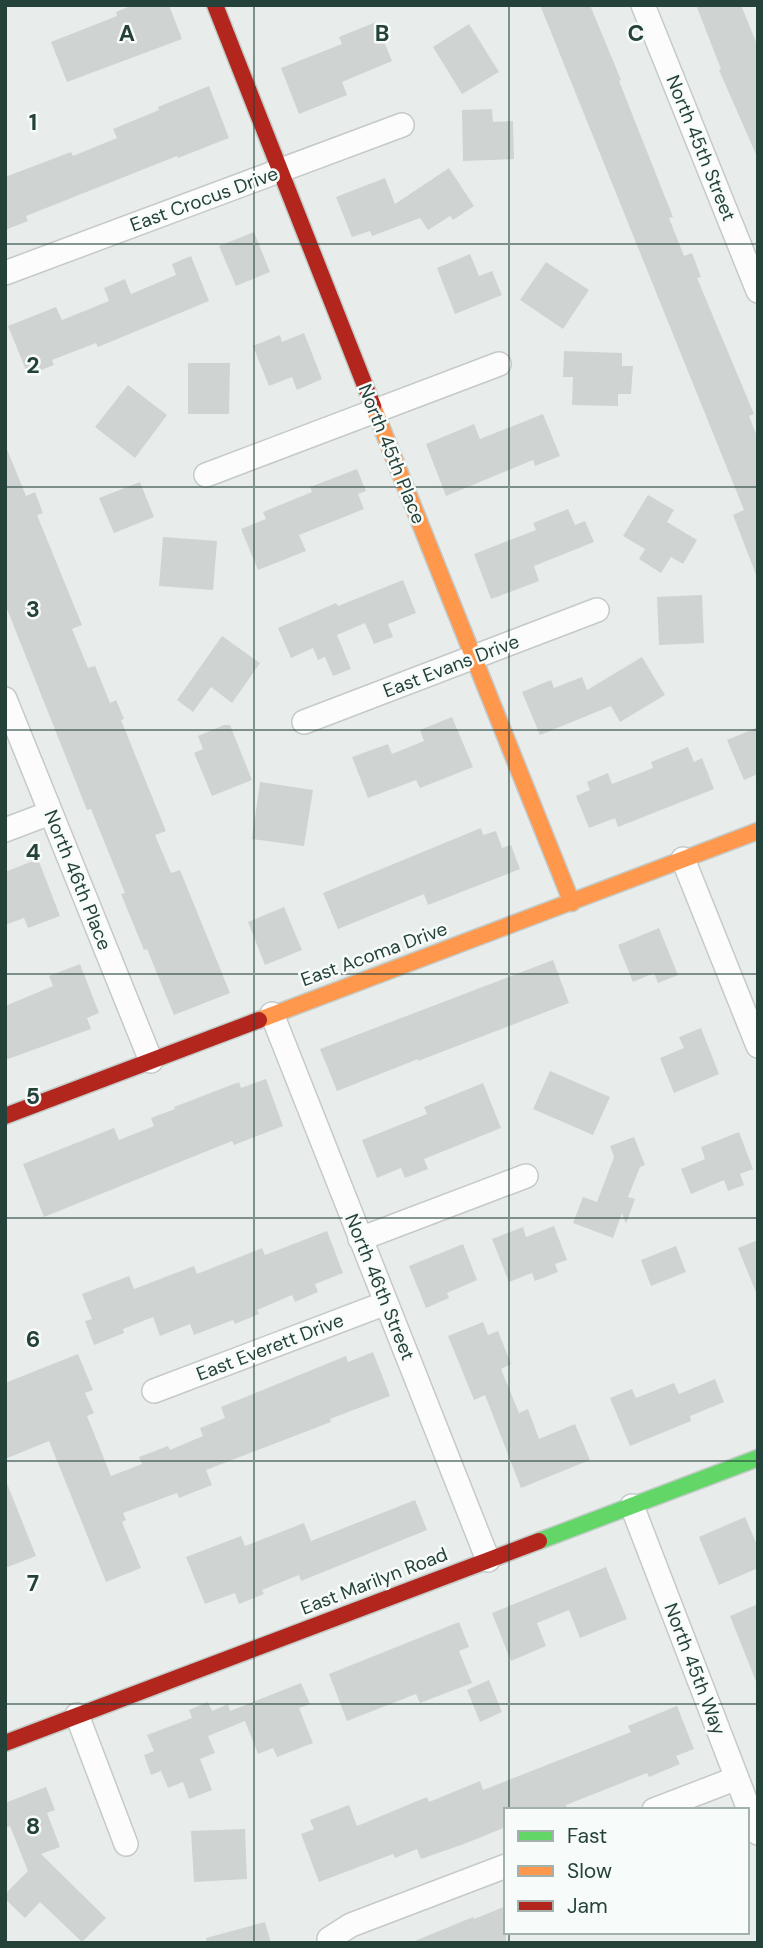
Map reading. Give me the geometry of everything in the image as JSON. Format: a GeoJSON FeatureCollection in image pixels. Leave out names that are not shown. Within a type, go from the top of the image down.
{"type":"FeatureCollection","features":[{"type":"Feature","properties":{"kind":"street","name":"North 45th Place"},"geometry":{"type":"LineString","coordinates":[[215,5],[279,172],[572,903]]}},
{"type":"Feature","properties":{"kind":"street","name":"North 45th Street"},"geometry":{"type":"LineString","coordinates":[[643,5],[758,291]]}},
{"type":"Feature","properties":{"kind":"street","name":"East Crocus Drive"},"geometry":{"type":"LineString","coordinates":[[5,273],[402,125]]}},
{"type":"Feature","properties":{"kind":"street"},"geometry":{"type":"LineString","coordinates":[[206,475],[499,364]]}},
{"type":"Feature","properties":{"kind":"street","name":"East Evans Drive"},"geometry":{"type":"LineString","coordinates":[[304,722],[597,610]]}},
{"type":"Feature","properties":{"kind":"street","name":"North 46th Place"},"geometry":{"type":"LineString","coordinates":[[5,699],[151,1061]]}},
{"type":"Feature","properties":{"kind":"street"},"geometry":{"type":"LineString","coordinates":[[5,830],[50,813]]}},
{"type":"Feature","properties":{"kind":"street","name":"East Acoma Drive"},"geometry":{"type":"LineString","coordinates":[[5,1116],[758,831]]}},
{"type":"Feature","properties":{"kind":"street"},"geometry":{"type":"LineString","coordinates":[[683,859],[758,1046]]}},
{"type":"Feature","properties":{"kind":"street","name":"North 46th Street"},"geometry":{"type":"LineString","coordinates":[[272,1014],[488,1560]]}},
{"type":"Feature","properties":{"kind":"street"},"geometry":{"type":"LineString","coordinates":[[360,1239],[526,1176]]}},
{"type":"Feature","properties":{"kind":"street","name":"East Everett Drive"},"geometry":{"type":"LineString","coordinates":[[154,1391],[386,1303]]}},
{"type":"Feature","properties":{"kind":"street","name":"East Marilyn Road"},"geometry":{"type":"LineString","coordinates":[[5,1743],[758,1458]]}},
{"type":"Feature","properties":{"kind":"street","name":"North 45th Way"},"geometry":{"type":"LineString","coordinates":[[632,1506],[748,1808]]}},
{"type":"Feature","properties":{"kind":"street"},"geometry":{"type":"LineString","coordinates":[[77,1716],[126,1844]]}},
{"type":"Feature","properties":{"kind":"street"},"geometry":{"type":"LineString","coordinates":[[659,1808],[737,1778]]}},
{"type":"Feature","properties":{"kind":"street","name":"North 45th Way"},"geometry":{"type":"LineString","coordinates":[[749,1809],[758,1833]]}},
{"type":"Feature","properties":{"kind":"street"},"geometry":{"type":"LineString","coordinates":[[330,1941],[351,1925],[504,1867]]}},
{"type":"Feature","properties":{"kind":"building"},"geometry":{"type":"Polygon","coordinates":[[[133,5],[169,5],[182,39],[67,82],[51,42],[117,16],[116,12],[133,5]]]}},
{"type":"Feature","properties":{"kind":"building"},"geometry":{"type":"Polygon","coordinates":[[[540,5],[590,5],[673,217],[669,218],[684,256],[692,253],[701,277],[697,278],[754,414],[749,416],[758,439],[758,580],[733,515],[744,510],[540,5]]]}},
{"type":"Feature","properties":{"kind":"building"},"geometry":{"type":"Polygon","coordinates":[[[696,5],[741,5],[758,47],[758,159],[719,70],[721,69],[696,5]]]}},
{"type":"Feature","properties":{"kind":"building"},"geometry":{"type":"Polygon","coordinates":[[[376,22],[392,61],[342,82],[347,95],[299,114],[281,68],[342,44],[339,37],[376,22]]]}},
{"type":"Feature","properties":{"kind":"building"},"geometry":{"type":"Polygon","coordinates":[[[469,24],[499,72],[462,94],[433,47],[469,24]]]}},
{"type":"Feature","properties":{"kind":"building"},"geometry":{"type":"Polygon","coordinates":[[[209,86],[229,138],[26,216],[28,221],[5,230],[5,177],[71,152],[73,156],[117,138],[113,129],[209,86]]]}},
{"type":"Feature","properties":{"kind":"building"},"geometry":{"type":"Polygon","coordinates":[[[492,109],[493,122],[513,121],[514,159],[463,161],[462,110],[492,109]]]}},
{"type":"Feature","properties":{"kind":"building"},"geometry":{"type":"Polygon","coordinates":[[[449,168],[474,206],[453,220],[450,216],[428,230],[420,218],[372,236],[370,231],[352,237],[336,197],[385,178],[395,204],[449,168]]]}},
{"type":"Feature","properties":{"kind":"building"},"geometry":{"type":"Polygon","coordinates":[[[254,232],[270,272],[236,286],[219,246],[254,232]]]}},
{"type":"Feature","properties":{"kind":"building"},"geometry":{"type":"Polygon","coordinates":[[[470,254],[479,276],[492,271],[502,295],[455,314],[437,268],[470,254]]]}},
{"type":"Feature","properties":{"kind":"building"},"geometry":{"type":"Polygon","coordinates":[[[191,256],[209,301],[98,347],[96,343],[52,360],[54,365],[28,375],[8,326],[56,307],[62,320],[109,301],[104,288],[125,279],[131,294],[176,275],[172,264],[191,256]]]}},
{"type":"Feature","properties":{"kind":"building"},"geometry":{"type":"Polygon","coordinates":[[[546,262],[589,290],[563,329],[520,300],[546,262]]]}},
{"type":"Feature","properties":{"kind":"building"},"geometry":{"type":"Polygon","coordinates":[[[304,333],[322,379],[297,390],[292,377],[269,386],[253,346],[280,335],[282,342],[304,333]]]}},
{"type":"Feature","properties":{"kind":"building"},"geometry":{"type":"Polygon","coordinates":[[[564,351],[622,353],[622,366],[633,366],[631,394],[618,394],[618,406],[572,405],[573,377],[563,377],[564,351]]]}},
{"type":"Feature","properties":{"kind":"building"},"geometry":{"type":"Polygon","coordinates":[[[188,363],[230,363],[229,414],[188,414],[188,363]]]}},
{"type":"Feature","properties":{"kind":"building"},"geometry":{"type":"Polygon","coordinates":[[[128,385],[167,415],[135,458],[95,427],[128,385]]]}},
{"type":"Feature","properties":{"kind":"building"},"geometry":{"type":"Polygon","coordinates":[[[543,414],[560,456],[535,466],[533,460],[446,496],[426,444],[474,424],[480,439],[543,414]]]}},
{"type":"Feature","properties":{"kind":"building"},"geometry":{"type":"Polygon","coordinates":[[[6,447],[26,496],[35,492],[43,513],[37,515],[82,625],[72,629],[88,668],[95,666],[110,703],[116,700],[124,719],[121,720],[166,831],[155,835],[171,873],[180,870],[230,993],[174,1015],[147,949],[144,950],[121,894],[125,893],[91,809],[87,810],[5,604],[6,447]]]}},
{"type":"Feature","properties":{"kind":"building"},"geometry":{"type":"Polygon","coordinates":[[[357,469],[366,491],[358,494],[364,509],[299,535],[306,551],[258,570],[241,529],[266,519],[263,512],[312,492],[310,487],[357,469]]]}},
{"type":"Feature","properties":{"kind":"building"},"geometry":{"type":"Polygon","coordinates":[[[140,482],[154,517],[114,533],[99,498],[140,482]]]}},
{"type":"Feature","properties":{"kind":"building"},"geometry":{"type":"Polygon","coordinates":[[[648,495],[674,510],[667,522],[697,540],[683,564],[671,557],[661,573],[639,559],[645,549],[623,536],[648,495]]]}},
{"type":"Feature","properties":{"kind":"building"},"geometry":{"type":"Polygon","coordinates":[[[568,509],[575,525],[585,521],[594,542],[534,566],[539,581],[491,599],[474,554],[536,530],[533,523],[568,509]]]}},
{"type":"Feature","properties":{"kind":"building"},"geometry":{"type":"Polygon","coordinates":[[[163,537],[217,541],[213,590],[159,586],[163,537]]]}},
{"type":"Feature","properties":{"kind":"building"},"geometry":{"type":"Polygon","coordinates":[[[403,580],[416,613],[388,624],[393,637],[374,644],[365,623],[337,635],[351,669],[333,676],[325,657],[318,660],[313,648],[291,658],[278,628],[336,603],[338,606],[403,580]]]}},
{"type":"Feature","properties":{"kind":"building"},"geometry":{"type":"Polygon","coordinates":[[[702,595],[704,643],[659,645],[657,597],[702,595]]]}},
{"type":"Feature","properties":{"kind":"building"},"geometry":{"type":"Polygon","coordinates":[[[222,636],[260,663],[232,703],[211,687],[193,712],[177,700],[222,636]]]}},
{"type":"Feature","properties":{"kind":"building"},"geometry":{"type":"Polygon","coordinates":[[[642,657],[665,695],[620,722],[611,706],[540,735],[522,692],[551,680],[554,688],[582,677],[587,690],[642,657]]]}},
{"type":"Feature","properties":{"kind":"building"},"geometry":{"type":"Polygon","coordinates":[[[452,717],[473,767],[420,788],[416,780],[368,798],[352,757],[388,744],[392,754],[424,741],[420,730],[452,717]]]}},
{"type":"Feature","properties":{"kind":"building"},"geometry":{"type":"Polygon","coordinates":[[[230,725],[252,780],[212,796],[194,753],[203,749],[198,736],[230,725]]]}},
{"type":"Feature","properties":{"kind":"building"},"geometry":{"type":"Polygon","coordinates":[[[758,727],[758,774],[744,780],[727,740],[758,727]]]}},
{"type":"Feature","properties":{"kind":"building"},"geometry":{"type":"Polygon","coordinates":[[[688,747],[694,762],[702,758],[714,789],[618,827],[615,818],[589,828],[576,796],[590,790],[587,782],[608,773],[612,784],[653,768],[651,762],[688,747]]]}},
{"type":"Feature","properties":{"kind":"building"},"geometry":{"type":"Polygon","coordinates":[[[260,782],[313,790],[304,846],[252,839],[260,782]]]}},
{"type":"Feature","properties":{"kind":"building"},"geometry":{"type":"Polygon","coordinates":[[[481,828],[483,835],[496,831],[502,848],[511,845],[520,869],[428,905],[424,894],[338,929],[323,893],[481,828]]]}},
{"type":"Feature","properties":{"kind":"building"},"geometry":{"type":"Polygon","coordinates":[[[38,859],[60,916],[28,928],[24,918],[5,925],[5,872],[38,859]]]}},
{"type":"Feature","properties":{"kind":"building"},"geometry":{"type":"Polygon","coordinates":[[[284,907],[302,950],[265,965],[248,922],[284,907]]]}},
{"type":"Feature","properties":{"kind":"building"},"geometry":{"type":"Polygon","coordinates":[[[659,928],[678,975],[658,983],[654,973],[633,982],[618,945],[659,928]]]}},
{"type":"Feature","properties":{"kind":"building"},"geometry":{"type":"Polygon","coordinates":[[[553,960],[569,1003],[337,1091],[320,1049],[553,960]]]}},
{"type":"Feature","properties":{"kind":"building"},"geometry":{"type":"Polygon","coordinates":[[[80,964],[99,1013],[87,1018],[91,1029],[5,1060],[5,1006],[53,986],[49,976],[80,964]]]}},
{"type":"Feature","properties":{"kind":"building"},"geometry":{"type":"Polygon","coordinates":[[[701,1028],[719,1074],[674,1093],[660,1058],[684,1048],[679,1037],[701,1028]]]}},
{"type":"Feature","properties":{"kind":"building"},"geometry":{"type":"Polygon","coordinates":[[[550,1071],[610,1097],[593,1135],[533,1109],[550,1071]]]}},
{"type":"Feature","properties":{"kind":"building"},"geometry":{"type":"Polygon","coordinates":[[[266,1079],[283,1126],[234,1145],[232,1141],[44,1217],[23,1164],[114,1128],[119,1140],[154,1126],[151,1118],[175,1109],[174,1107],[239,1082],[241,1088],[266,1079]]]}},
{"type":"Feature","properties":{"kind":"building"},"geometry":{"type":"Polygon","coordinates":[[[483,1083],[501,1128],[424,1159],[428,1169],[405,1178],[401,1168],[377,1178],[362,1140],[427,1114],[424,1107],[483,1083]]]}},
{"type":"Feature","properties":{"kind":"building"},"geometry":{"type":"Polygon","coordinates":[[[739,1132],[753,1169],[740,1174],[744,1185],[728,1191],[724,1180],[691,1194],[681,1169],[705,1159],[701,1147],[739,1132]]]}},
{"type":"Feature","properties":{"kind":"building"},"geometry":{"type":"Polygon","coordinates":[[[634,1137],[645,1165],[640,1167],[628,1197],[635,1199],[626,1224],[622,1213],[613,1238],[573,1223],[583,1197],[597,1202],[614,1157],[610,1146],[634,1137]]]}},
{"type":"Feature","properties":{"kind":"building"},"geometry":{"type":"Polygon","coordinates":[[[554,1226],[567,1260],[555,1264],[558,1272],[535,1281],[532,1273],[509,1282],[492,1239],[523,1227],[526,1237],[554,1226]]]}},
{"type":"Feature","properties":{"kind":"building"},"geometry":{"type":"Polygon","coordinates":[[[327,1231],[343,1273],[315,1284],[318,1292],[295,1302],[292,1295],[257,1310],[259,1314],[235,1324],[233,1320],[194,1335],[190,1324],[160,1336],[153,1317],[94,1345],[85,1321],[92,1319],[82,1294],[129,1276],[134,1289],[194,1266],[197,1274],[262,1248],[265,1255],[327,1231]]]}},
{"type":"Feature","properties":{"kind":"building"},"geometry":{"type":"Polygon","coordinates":[[[758,1240],[758,1295],[757,1295],[738,1248],[758,1240]]]}},
{"type":"Feature","properties":{"kind":"building"},"geometry":{"type":"Polygon","coordinates":[[[463,1244],[477,1280],[447,1293],[449,1298],[426,1308],[409,1266],[463,1244]]]}},
{"type":"Feature","properties":{"kind":"building"},"geometry":{"type":"Polygon","coordinates":[[[676,1246],[686,1272],[651,1286],[641,1260],[676,1246]]]}},
{"type":"Feature","properties":{"kind":"building"},"geometry":{"type":"Polygon","coordinates":[[[483,1322],[488,1335],[498,1331],[511,1364],[501,1369],[519,1413],[528,1409],[539,1439],[575,1424],[590,1460],[521,1488],[485,1395],[474,1400],[448,1336],[483,1322]]]}},
{"type":"Feature","properties":{"kind":"building"},"geometry":{"type":"Polygon","coordinates":[[[373,1352],[390,1396],[330,1419],[331,1422],[206,1470],[212,1485],[179,1498],[177,1493],[123,1513],[126,1520],[122,1522],[141,1568],[106,1582],[49,1441],[5,1459],[5,1383],[78,1354],[93,1390],[85,1393],[94,1413],[87,1416],[111,1476],[142,1464],[139,1457],[168,1446],[170,1450],[203,1436],[200,1428],[225,1418],[221,1407],[346,1356],[348,1362],[373,1352]]]}},
{"type":"Feature","properties":{"kind":"building"},"geometry":{"type":"Polygon","coordinates":[[[715,1379],[724,1402],[690,1416],[691,1421],[630,1446],[610,1398],[632,1389],[636,1398],[674,1383],[679,1394],[715,1379]]]}},
{"type":"Feature","properties":{"kind":"building"},"geometry":{"type":"Polygon","coordinates":[[[5,1482],[36,1556],[5,1568],[5,1482]]]}},
{"type":"Feature","properties":{"kind":"building"},"geometry":{"type":"Polygon","coordinates":[[[415,1500],[427,1530],[301,1581],[299,1575],[262,1590],[264,1594],[239,1604],[235,1593],[205,1604],[186,1557],[241,1536],[245,1546],[304,1523],[311,1541],[415,1500]]]}},
{"type":"Feature","properties":{"kind":"building"},"geometry":{"type":"Polygon","coordinates":[[[745,1517],[758,1547],[758,1568],[719,1585],[699,1537],[745,1517]]]}},
{"type":"Feature","properties":{"kind":"building"},"geometry":{"type":"Polygon","coordinates":[[[606,1567],[627,1619],[580,1638],[569,1610],[537,1623],[546,1646],[511,1661],[492,1613],[606,1567]]]}},
{"type":"Feature","properties":{"kind":"building"},"geometry":{"type":"Polygon","coordinates":[[[758,1604],[758,1683],[757,1684],[730,1616],[758,1604]]]}},
{"type":"Feature","properties":{"kind":"building"},"geometry":{"type":"Polygon","coordinates":[[[459,1622],[469,1647],[459,1651],[472,1683],[420,1703],[416,1694],[347,1721],[329,1674],[459,1622]]]}},
{"type":"Feature","properties":{"kind":"building"},"geometry":{"type":"Polygon","coordinates":[[[489,1680],[502,1712],[480,1722],[467,1690],[489,1680]]]}},
{"type":"Feature","properties":{"kind":"building"},"geometry":{"type":"Polygon","coordinates":[[[301,1683],[310,1704],[299,1708],[313,1743],[277,1757],[273,1748],[258,1754],[245,1721],[208,1736],[215,1753],[200,1759],[212,1790],[189,1799],[183,1782],[168,1788],[161,1771],[151,1775],[144,1755],[154,1751],[147,1735],[192,1718],[189,1710],[208,1702],[212,1711],[228,1704],[230,1711],[301,1683]]]}},
{"type":"Feature","properties":{"kind":"building"},"geometry":{"type":"Polygon","coordinates":[[[677,1706],[694,1749],[676,1756],[680,1764],[649,1777],[647,1773],[566,1805],[567,1808],[504,1808],[504,1828],[464,1844],[421,1859],[417,1849],[395,1858],[393,1854],[319,1882],[301,1834],[314,1829],[310,1820],[349,1805],[357,1826],[427,1797],[429,1802],[480,1781],[483,1790],[631,1732],[628,1726],[677,1706]]]}},
{"type":"Feature","properties":{"kind":"building"},"geometry":{"type":"Polygon","coordinates":[[[46,1787],[55,1810],[47,1813],[60,1847],[41,1854],[106,1918],[82,1942],[40,1902],[25,1918],[5,1899],[5,1894],[28,1871],[10,1826],[5,1828],[5,1803],[46,1787]]]}},
{"type":"Feature","properties":{"kind":"building"},"geometry":{"type":"Polygon","coordinates":[[[245,1829],[247,1879],[194,1882],[191,1831],[245,1829]]]}},
{"type":"Feature","properties":{"kind":"building"},"geometry":{"type":"Polygon","coordinates":[[[504,1907],[506,1943],[410,1943],[473,1917],[474,1919],[504,1907]]]}},
{"type":"Feature","properties":{"kind":"building"},"geometry":{"type":"Polygon","coordinates":[[[265,1922],[271,1943],[207,1943],[206,1938],[265,1922]]]}},
{"type":"Feature","properties":{"kind":"traffic: fast"},"geometry":{"type":"LineString","coordinates":[[539,1541],[758,1458]]}},
{"type":"Feature","properties":{"kind":"traffic: slow"},"geometry":{"type":"LineString","coordinates":[[373,406],[572,903]]}},
{"type":"Feature","properties":{"kind":"traffic: slow"},"geometry":{"type":"LineString","coordinates":[[259,1020],[758,831]]}},
{"type":"Feature","properties":{"kind":"traffic: jam"},"geometry":{"type":"LineString","coordinates":[[215,5],[373,406]]}},
{"type":"Feature","properties":{"kind":"traffic: jam"},"geometry":{"type":"LineString","coordinates":[[5,1116],[259,1020]]}},
{"type":"Feature","properties":{"kind":"traffic: jam"},"geometry":{"type":"LineString","coordinates":[[5,1743],[539,1541]]}}]}
